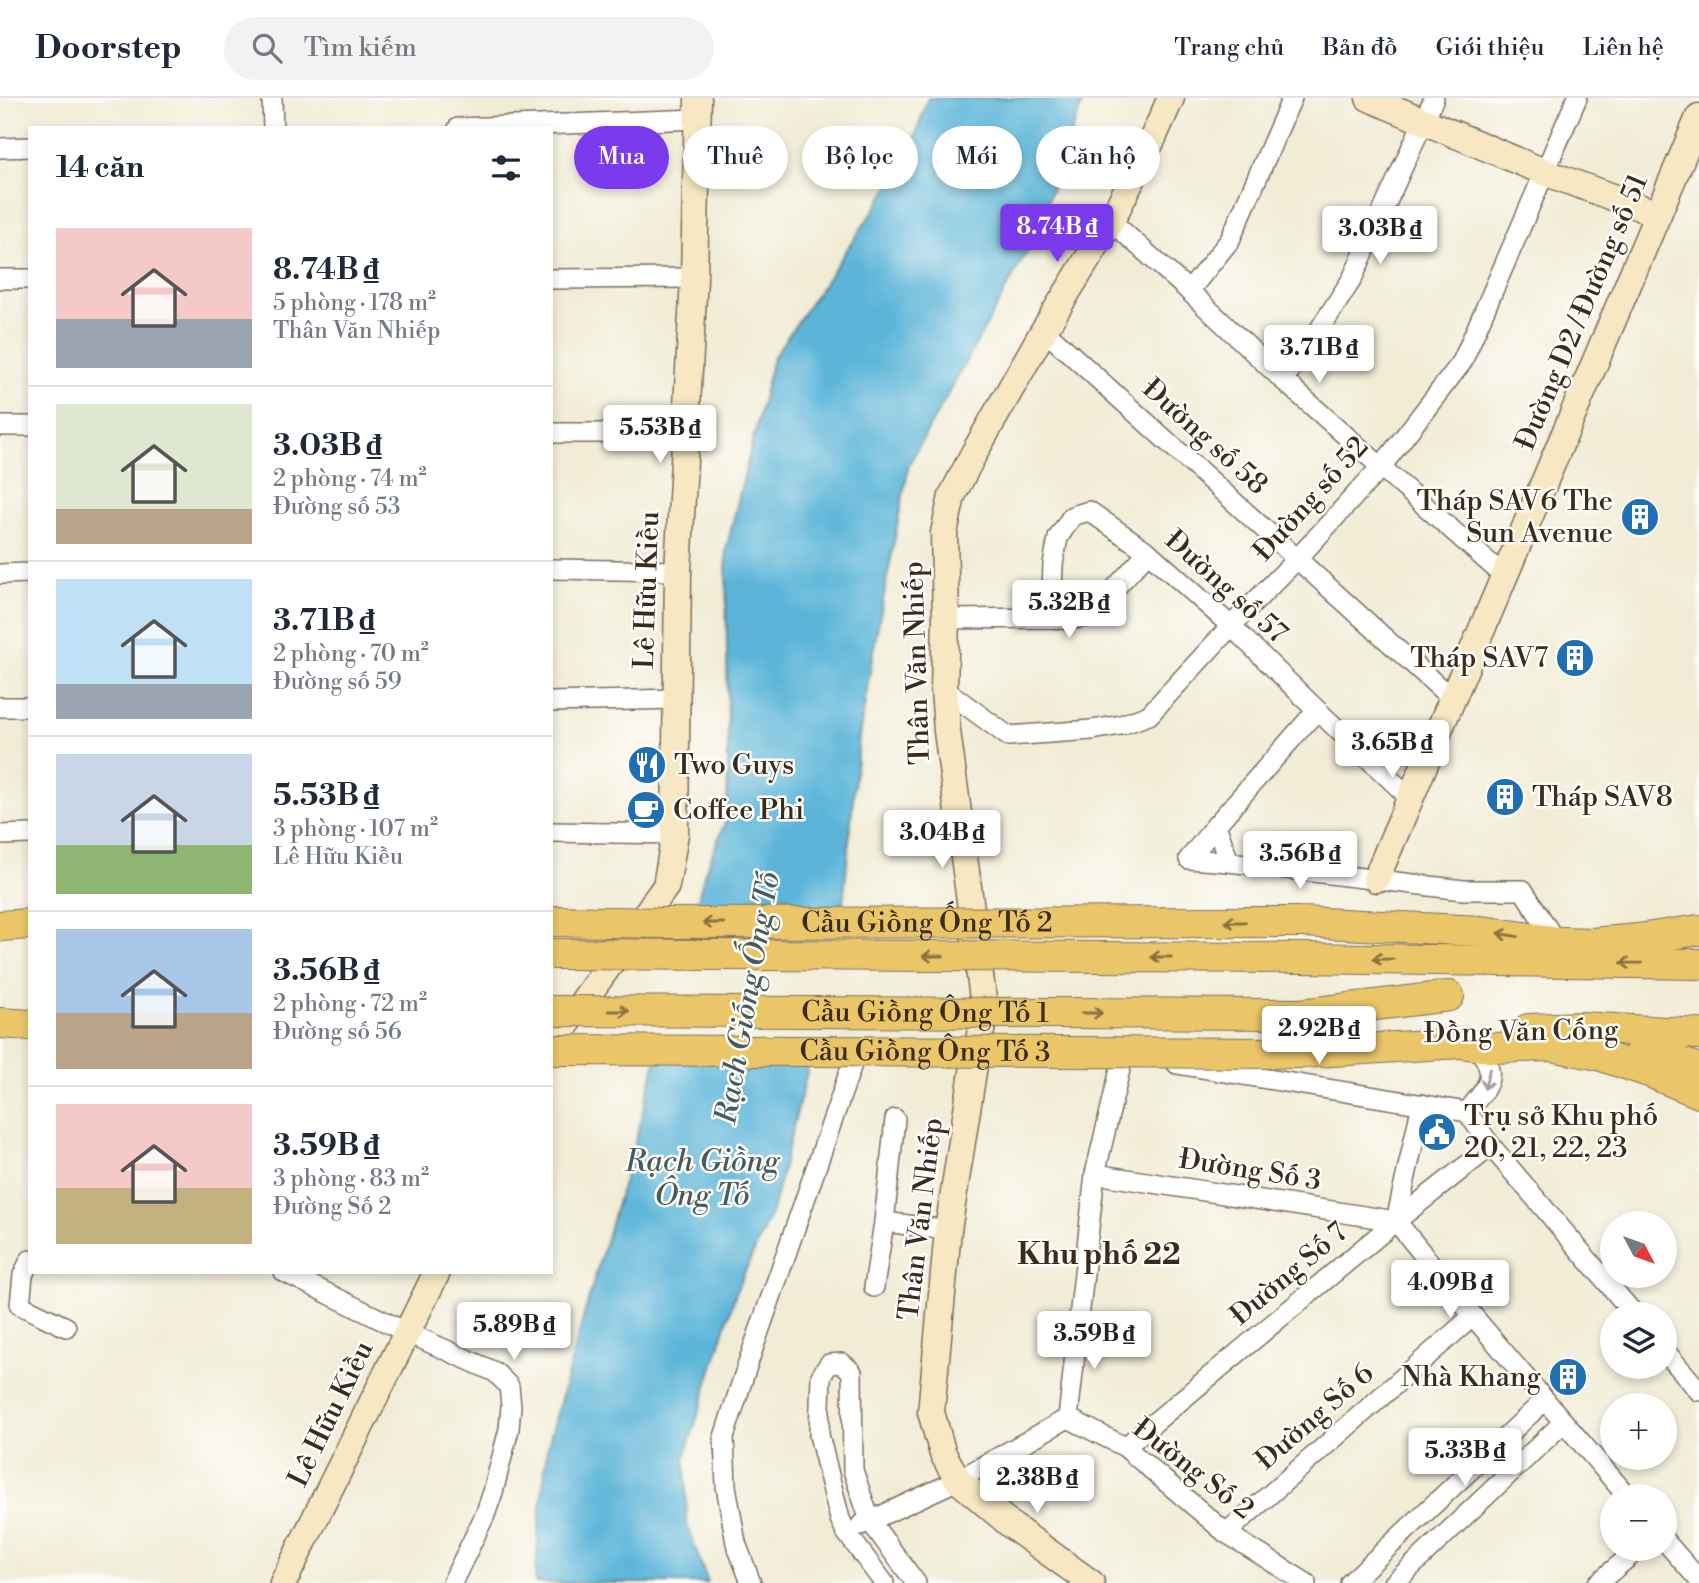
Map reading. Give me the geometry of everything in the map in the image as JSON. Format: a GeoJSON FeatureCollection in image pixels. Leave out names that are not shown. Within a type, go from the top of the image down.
{"type":"FeatureCollection","features":[{"type":"Feature","properties":{"kind":"main road","name":"Cầu Giồng Ống Tố 2"},"geometry":{"type":"LineString","coordinates":[[553,921],[1303,922],[1481,931],[1547,941]]}},
{"type":"Feature","properties":{"kind":"main road"},"geometry":{"type":"LineString","coordinates":[[0,926],[28,924]]}},
{"type":"Feature","properties":{"kind":"main road"},"geometry":{"type":"LineString","coordinates":[[1547,941],[1615,942],[1691,928]]}},
{"type":"Feature","properties":{"kind":"main road","name":"Cầu Giồng Ông Tố 1"},"geometry":{"type":"LineString","coordinates":[[553,954],[1303,958],[1699,964]]}},
{"type":"Feature","properties":{"kind":"main road","name":"Đồng Văn Cống"},"geometry":{"type":"LineString","coordinates":[[1301,1036],[1447,996]]}},
{"type":"Feature","properties":{"kind":"main road","name":"Cầu Giồng Ông Tố 1"},"geometry":{"type":"LineString","coordinates":[[553,1011],[1301,1036]]}},
{"type":"Feature","properties":{"kind":"main road"},"geometry":{"type":"LineString","coordinates":[[1581,1027],[1699,1070]]}},
{"type":"Feature","properties":{"kind":"main road","name":"Đồng Văn Cống"},"geometry":{"type":"LineString","coordinates":[[1301,1036],[1581,1027],[1699,1034]]}},
{"type":"Feature","properties":{"kind":"main road","name":"Cầu Giồng Ông Tố 3"},"geometry":{"type":"LineString","coordinates":[[553,1048],[1301,1036]]}},
{"type":"Feature","properties":{"kind":"main road","name":"Cầu Giồng Ông Tố 3"},"geometry":{"type":"LineString","coordinates":[[553,1037],[1301,1036]]}},
{"type":"Feature","properties":{"kind":"main road","name":"Đồng Văn Cống"},"geometry":{"type":"LineString","coordinates":[[1301,1036],[1460,1043],[1484,1047],[1551,1046],[1599,1055],[1699,1093]]}},
{"type":"Feature","properties":{"kind":"street"},"geometry":{"type":"LineString","coordinates":[[272,98],[273,126]]}},
{"type":"Feature","properties":{"kind":"street","name":"Thân Văn Nhiếp"},"geometry":{"type":"LineString","coordinates":[[1091,1583],[1012,1526],[958,1480],[943,1454],[931,1412],[948,1230],[976,1053],[985,1013],[947,731],[944,690],[944,533],[952,496],[973,455],[1044,330],[1111,221],[1171,98]]}},
{"type":"Feature","properties":{"kind":"street"},"geometry":{"type":"LineString","coordinates":[[1189,291],[1230,240],[1293,98]]}},
{"type":"Feature","properties":{"kind":"street"},"geometry":{"type":"LineString","coordinates":[[1369,98],[1429,110],[1544,173],[1658,214]]}},
{"type":"Feature","properties":{"kind":"street","name":"Đường số 52"},"geometry":{"type":"LineString","coordinates":[[944,690],[1008,736],[1092,730],[1121,725],[1149,715],[1381,467],[1462,362],[1577,98]]}},
{"type":"Feature","properties":{"kind":"street"},"geometry":{"type":"LineString","coordinates":[[482,126],[698,108]]}},
{"type":"Feature","properties":{"kind":"street","name":"Lê Hữu Kiều"},"geometry":{"type":"LineString","coordinates":[[553,1045],[666,886],[675,834],[678,570],[694,278],[698,108]]}},
{"type":"Feature","properties":{"kind":"street"},"geometry":{"type":"LineString","coordinates":[[1283,380],[1352,279],[1429,110]]}},
{"type":"Feature","properties":{"kind":"street","name":"Đường D2 / Đường số 51"},"geometry":{"type":"LineString","coordinates":[[1376,879],[1699,117]]}},
{"type":"Feature","properties":{"kind":"street"},"geometry":{"type":"LineString","coordinates":[[0,148],[28,147]]}},
{"type":"Feature","properties":{"kind":"street"},"geometry":{"type":"LineString","coordinates":[[1111,221],[1283,380],[1504,576]]}},
{"type":"Feature","properties":{"kind":"street"},"geometry":{"type":"LineString","coordinates":[[553,279],[694,278]]}},
{"type":"Feature","properties":{"kind":"street"},"geometry":{"type":"LineString","coordinates":[[0,279],[28,279]]}},
{"type":"Feature","properties":{"kind":"street","name":"Đường số 58"},"geometry":{"type":"LineString","coordinates":[[1044,330],[1452,699]]}},
{"type":"Feature","properties":{"kind":"street"},"geometry":{"type":"LineString","coordinates":[[0,426],[28,426]]}},
{"type":"Feature","properties":{"kind":"street"},"geometry":{"type":"LineString","coordinates":[[553,433],[685,433]]}},
{"type":"Feature","properties":{"kind":"street","name":"Đường số 57"},"geometry":{"type":"LineString","coordinates":[[1051,618],[1053,564],[1058,538],[1072,516],[1089,511],[1148,552],[1231,626],[1410,798]]}},
{"type":"Feature","properties":{"kind":"street"},"geometry":{"type":"LineString","coordinates":[[946,619],[1069,620],[1090,615],[1148,552]]}},
{"type":"Feature","properties":{"kind":"street"},"geometry":{"type":"LineString","coordinates":[[553,569],[678,570]]}},
{"type":"Feature","properties":{"kind":"street"},"geometry":{"type":"LineString","coordinates":[[0,574],[28,573]]}},
{"type":"Feature","properties":{"kind":"street"},"geometry":{"type":"LineString","coordinates":[[553,702],[676,699]]}},
{"type":"Feature","properties":{"kind":"street"},"geometry":{"type":"LineString","coordinates":[[0,708],[28,707]]}},
{"type":"Feature","properties":{"kind":"street"},"geometry":{"type":"LineString","coordinates":[[1317,710],[1189,859],[1463,890],[1523,890],[1549,931],[1547,941]]}},
{"type":"Feature","properties":{"kind":"street"},"geometry":{"type":"LineString","coordinates":[[1216,825],[1229,862]]}},
{"type":"Feature","properties":{"kind":"street"},"geometry":{"type":"LineString","coordinates":[[553,832],[675,834]]}},
{"type":"Feature","properties":{"kind":"street"},"geometry":{"type":"LineString","coordinates":[[0,835],[28,834]]}},
{"type":"Feature","properties":{"kind":"street"},"geometry":{"type":"LineString","coordinates":[[1467,1112],[1481,1095],[1489,1079],[1489,1064],[1484,1047]]}},
{"type":"Feature","properties":{"kind":"street"},"geometry":{"type":"LineString","coordinates":[[751,1583],[736,1544],[726,1486],[724,1437],[857,1050],[1098,1053],[1162,1061],[1467,1112],[1491,1146],[1624,1302]]}},
{"type":"Feature","properties":{"kind":"street"},"geometry":{"type":"LineString","coordinates":[[846,1532],[958,1480],[1068,1419],[1095,1174],[1124,1057]]}},
{"type":"Feature","properties":{"kind":"street"},"geometry":{"type":"LineString","coordinates":[[553,1060],[630,1060]]}},
{"type":"Feature","properties":{"kind":"street"},"geometry":{"type":"LineString","coordinates":[[1422,1104],[1396,1221],[1473,1316],[1617,1484]]}},
{"type":"Feature","properties":{"kind":"street"},"geometry":{"type":"LineString","coordinates":[[874,1287],[895,1119]]}},
{"type":"Feature","properties":{"kind":"street","name":"Đường Số 7"},"geometry":{"type":"LineString","coordinates":[[1125,1447],[1396,1221],[1491,1146]]}},
{"type":"Feature","properties":{"kind":"street","name":"Đường Số 3"},"geometry":{"type":"LineString","coordinates":[[1095,1174],[1396,1221]]}},
{"type":"Feature","properties":{"kind":"street"},"geometry":{"type":"LineString","coordinates":[[884,1223],[948,1230]]}},
{"type":"Feature","properties":{"kind":"street"},"geometry":{"type":"LineString","coordinates":[[28,1264],[23,1275],[20,1305],[66,1327]]}},
{"type":"Feature","properties":{"kind":"street"},"geometry":{"type":"LineString","coordinates":[[288,1274],[495,1372],[509,1386],[512,1406],[509,1429],[493,1492],[485,1515],[452,1583]]}},
{"type":"Feature","properties":{"kind":"street","name":"Lê Hữu Kiều"},"geometry":{"type":"LineString","coordinates":[[283,1583],[436,1274]]}},
{"type":"Feature","properties":{"kind":"street","name":"Đường Số 6"},"geometry":{"type":"LineString","coordinates":[[1226,1533],[1473,1316]]}},
{"type":"Feature","properties":{"kind":"street"},"geometry":{"type":"LineString","coordinates":[[884,1583],[846,1532],[840,1519],[819,1435],[821,1376],[829,1364],[842,1363],[852,1372],[853,1469],[870,1521],[916,1583]]}},
{"type":"Feature","properties":{"kind":"street"},"geometry":{"type":"LineString","coordinates":[[1677,1365],[1699,1391]]}},
{"type":"Feature","properties":{"kind":"street"},"geometry":{"type":"LineString","coordinates":[[1350,1583],[1545,1400]]}},
{"type":"Feature","properties":{"kind":"street","name":"Đường Số 2"},"geometry":{"type":"LineString","coordinates":[[1068,1419],[1125,1447],[1226,1533],[1306,1583]]}},
{"type":"Feature","properties":{"kind":"street"},"geometry":{"type":"LineString","coordinates":[[1394,1583],[1564,1422]]}},
{"type":"Feature","properties":{"kind":"street"},"geometry":{"type":"LineString","coordinates":[[1677,1555],[1699,1580]]}},
{"type":"Feature","properties":{"kind":"street"},"geometry":{"type":"LineString","coordinates":[[1598,1583],[1624,1561]]}},
{"type":"Feature","properties":{"kind":"water"},"geometry":{"type":"Polygon","coordinates":[[[928,98],[1084,98],[1074,126],[1036,126],[1036,189],[1052,189],[1034,239],[909,464],[859,737],[844,895],[832,973],[772,1211],[737,1289],[685,1457],[687,1525],[708,1583],[535,1583],[547,1449],[634,1146],[705,872],[727,818],[726,550],[773,358],[888,189],[918,189],[918,128],[928,98]]]}},
{"type":"Feature","properties":{"kind":"pier"},"geometry":{"type":"Polygon","coordinates":[[[692,908],[846,908],[836,974],[813,1059],[653,1057],[692,908]]]}},
{"type":"Feature","properties":{"kind":"place","name":"Tháp SAV6 The Sun Avenue"},"geometry":{"type":"Point","coordinates":[1640,517]}},
{"type":"Feature","properties":{"kind":"place","name":"Tháp SAV7"},"geometry":{"type":"Point","coordinates":[1575,658]}},
{"type":"Feature","properties":{"kind":"place","name":"Two Guys"},"geometry":{"type":"Point","coordinates":[647,765]}},
{"type":"Feature","properties":{"kind":"place","name":"Tháp SAV8"},"geometry":{"type":"Point","coordinates":[1505,797]}},
{"type":"Feature","properties":{"kind":"place","name":"Coffee Phi"},"geometry":{"type":"Point","coordinates":[646,810]}},
{"type":"Feature","properties":{"kind":"place","name":"Trụ sở Khu phố 20, 21, 22, 23"},"geometry":{"type":"Point","coordinates":[1437,1132]}},
{"type":"Feature","properties":{"kind":"place","name":"Nhà Khang"},"geometry":{"type":"Point","coordinates":[1568,1377]}},
{"type":"Feature","properties":{"kind":"district","name":"Khu phố 22"},"geometry":{"type":"Point","coordinates":[1099,1255]}},
{"type":"Feature","properties":{"kind":"water label","name":"Rạch Giống Ống Tố"},"geometry":{"type":"Point","coordinates":[748,998]}},
{"type":"Feature","properties":{"kind":"water label","name":"Rạch Giồng Ông Tố"},"geometry":{"type":"Point","coordinates":[702,1179]}}]}
